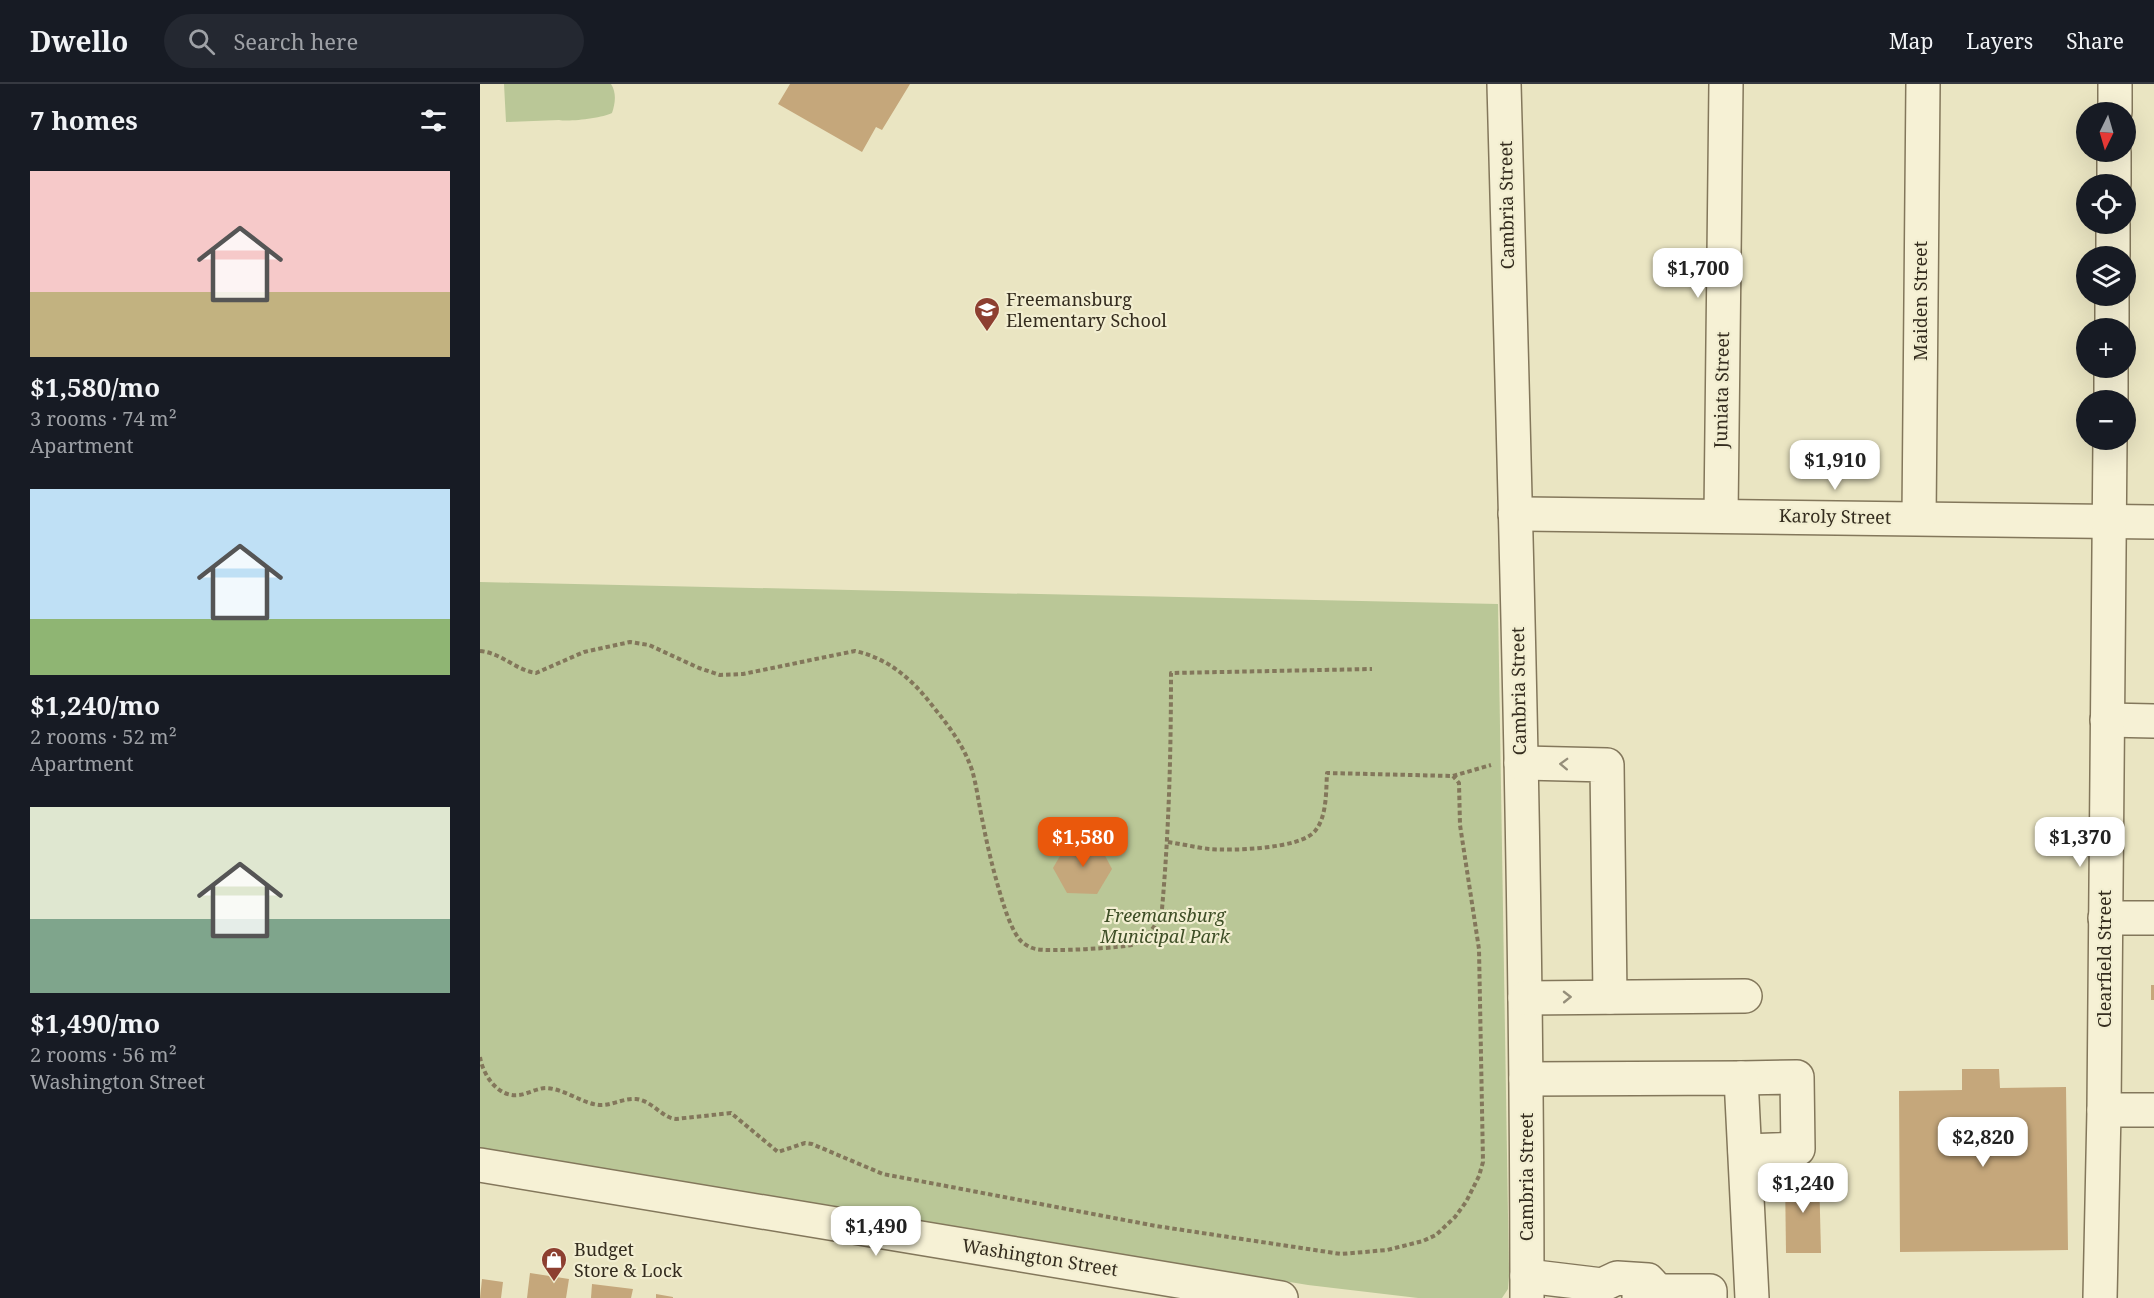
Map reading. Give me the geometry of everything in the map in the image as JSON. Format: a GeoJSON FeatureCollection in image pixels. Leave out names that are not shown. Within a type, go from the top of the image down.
{"type":"FeatureCollection","features":[{"type":"Feature","properties":{"kind":"street","name":"Cambria Street"},"geometry":{"type":"LineString","coordinates":[[1504,84],[1515,514],[1506,764],[1525,998],[1527,1287]]}},
{"type":"Feature","properties":{"kind":"street","name":"Juniata Street"},"geometry":{"type":"LineString","coordinates":[[1721,515],[1726,84]]}},
{"type":"Feature","properties":{"kind":"street","name":"Maiden Street"},"geometry":{"type":"LineString","coordinates":[[1919,518],[1923,84]]}},
{"type":"Feature","properties":{"kind":"street"},"geometry":{"type":"LineString","coordinates":[[2115,84],[2115,102]]}},
{"type":"Feature","properties":{"kind":"street","name":"Clearfield Street"},"geometry":{"type":"LineString","coordinates":[[2100,1298],[2104,1110],[2110,450]]}},
{"type":"Feature","properties":{"kind":"street","name":"Karoly Street"},"geometry":{"type":"LineString","coordinates":[[1515,514],[2154,522]]}},
{"type":"Feature","properties":{"kind":"street"},"geometry":{"type":"LineString","coordinates":[[2107,720],[2154,720]]}},
{"type":"Feature","properties":{"kind":"street"},"geometry":{"type":"LineString","coordinates":[[1506,764],[1607,765],[1610,997]]}},
{"type":"Feature","properties":{"kind":"street"},"geometry":{"type":"LineString","coordinates":[[2105,918],[2154,918]]}},
{"type":"Feature","properties":{"kind":"street"},"geometry":{"type":"LineString","coordinates":[[1525,998],[1745,996]]}},
{"type":"Feature","properties":{"kind":"street"},"geometry":{"type":"LineString","coordinates":[[1526,1079],[1797,1077],[1798,1149],[1745,1150]]}},
{"type":"Feature","properties":{"kind":"street"},"geometry":{"type":"LineString","coordinates":[[1741,1078],[1752,1298]]}},
{"type":"Feature","properties":{"kind":"street"},"geometry":{"type":"LineString","coordinates":[[2104,1110],[2154,1110]]}},
{"type":"Feature","properties":{"kind":"street","name":"Washington Street"},"geometry":{"type":"LineString","coordinates":[[480,1165],[1281,1298]]}},
{"type":"Feature","properties":{"kind":"street"},"geometry":{"type":"LineString","coordinates":[[1527,1287],[1602,1285],[1611,1295],[1648,1297],[1658,1291],[1710,1292],[1710,1298]]}},
{"type":"Feature","properties":{"kind":"path"},"geometry":{"type":"LineString","coordinates":[[480,651],[495,654],[528,672],[536,673],[584,652],[630,642],[649,645],[720,675],[743,674],[855,651],[888,663],[914,683],[961,745],[972,771],[996,882],[1005,910],[1019,939],[1035,949],[1113,948],[1133,945],[1143,939],[1159,919],[1162,909],[1168,842],[1171,777],[1171,673],[1372,669]]}},
{"type":"Feature","properties":{"kind":"path"},"geometry":{"type":"LineString","coordinates":[[1168,842],[1210,849],[1251,849],[1281,846],[1308,838],[1319,824],[1325,800],[1327,773],[1453,776],[1506,764]]}},
{"type":"Feature","properties":{"kind":"path"},"geometry":{"type":"LineString","coordinates":[[480,1057],[489,1080],[505,1093],[512,1095],[545,1088],[600,1105],[634,1099],[655,1107],[670,1119],[731,1113],[778,1152],[805,1143],[812,1144],[884,1173],[1145,1224],[1318,1252],[1359,1253],[1387,1250],[1423,1241],[1436,1235],[1455,1217],[1474,1188],[1483,1162],[1478,933],[1463,846],[1459,783],[1453,776]]}},
{"type":"Feature","properties":{"kind":"green space"},"geometry":{"type":"Polygon","coordinates":[[[504,84],[611,84],[615,95],[614,106],[612,113],[586,119],[506,122],[504,84]]]}},
{"type":"Feature","properties":{"kind":"green space","name":"Freemansburg Municipal Park"},"geometry":{"type":"Polygon","coordinates":[[[480,582],[1498,604],[1509,1276],[1508,1289],[1502,1298],[1418,1298],[1308,1285],[480,1148],[480,582]]]}},
{"type":"Feature","properties":{"kind":"building"},"geometry":{"type":"Polygon","coordinates":[[[790,84],[910,84],[882,130],[876,127],[862,152],[778,104],[790,84]]]}},
{"type":"Feature","properties":{"kind":"building"},"geometry":{"type":"Polygon","coordinates":[[[1068,842],[1099,844],[1112,869],[1097,894],[1067,893],[1053,868],[1068,842]]]}},
{"type":"Feature","properties":{"kind":"building"},"geometry":{"type":"Polygon","coordinates":[[[2151,985],[2154,985],[2154,1000],[2151,1000],[2151,985]]]}},
{"type":"Feature","properties":{"kind":"building"},"geometry":{"type":"Polygon","coordinates":[[[1962,1069],[1999,1069],[2000,1088],[2066,1087],[2068,1250],[1900,1252],[1899,1091],[1962,1090],[1962,1069]]]}},
{"type":"Feature","properties":{"kind":"building"},"geometry":{"type":"Polygon","coordinates":[[[1819,1174],[1821,1253],[1786,1253],[1785,1175],[1819,1174]]]}},
{"type":"Feature","properties":{"kind":"building"},"geometry":{"type":"Polygon","coordinates":[[[530,1273],[569,1279],[566,1298],[527,1298],[530,1273]]]}},
{"type":"Feature","properties":{"kind":"building"},"geometry":{"type":"Polygon","coordinates":[[[482,1279],[503,1282],[501,1298],[480,1298],[482,1279]]]}},
{"type":"Feature","properties":{"kind":"building"},"geometry":{"type":"Polygon","coordinates":[[[592,1284],[633,1289],[631,1298],[591,1298],[592,1284]]]}},
{"type":"Feature","properties":{"kind":"building"},"geometry":{"type":"Polygon","coordinates":[[[656,1294],[673,1297],[673,1298],[656,1298],[656,1294]]]}},
{"type":"Feature","properties":{"kind":"place","name":"Freemansburg Elementary School"},"geometry":{"type":"Point","coordinates":[987,333]}},
{"type":"Feature","properties":{"kind":"place","name":"Budget Store & Lock"},"geometry":{"type":"Point","coordinates":[554,1283]}}]}
